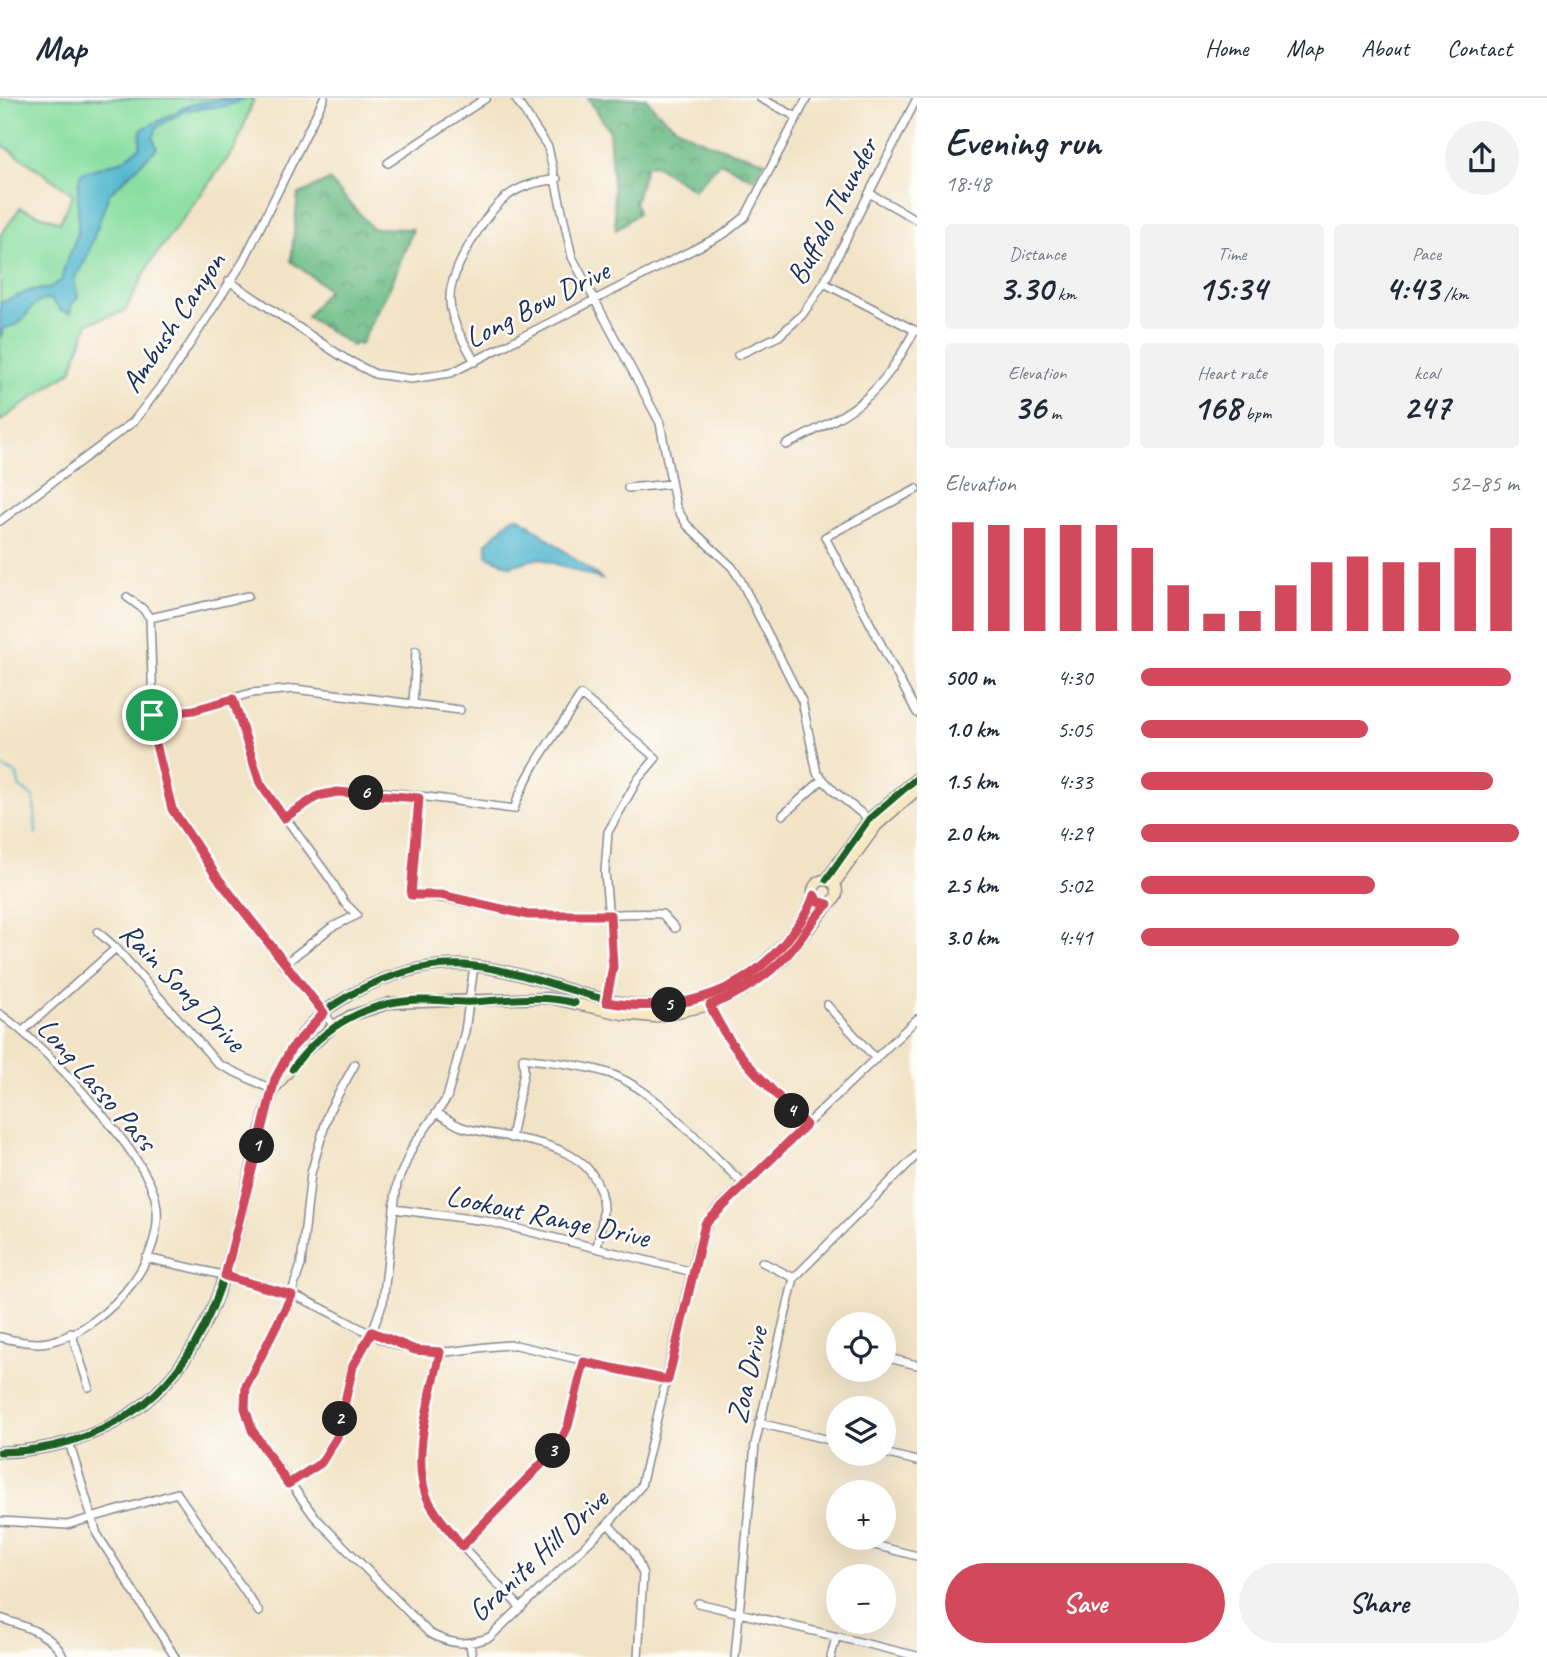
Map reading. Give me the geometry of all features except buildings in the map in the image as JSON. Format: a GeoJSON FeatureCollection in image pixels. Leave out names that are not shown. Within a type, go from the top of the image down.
{"type":"FeatureCollection","features":[{"type":"Feature","properties":{"kind":"street","name":"Ambush Canyon"},"geometry":{"type":"LineString","coordinates":[[0,520],[133,422],[171,373],[243,262],[324,98]]}},
{"type":"Feature","properties":{"kind":"street"},"geometry":{"type":"LineString","coordinates":[[388,163],[486,98]]}},
{"type":"Feature","properties":{"kind":"street"},"geometry":{"type":"LineString","coordinates":[[515,98],[543,137],[557,179],[566,238],[572,257],[660,423],[676,507],[687,525],[732,567],[784,663],[802,701],[817,774],[873,822]]}},
{"type":"Feature","properties":{"kind":"street"},"geometry":{"type":"LineString","coordinates":[[760,98],[797,117]]}},
{"type":"Feature","properties":{"kind":"street","name":"Long Bow Drive"},"geometry":{"type":"LineString","coordinates":[[229,281],[344,359],[375,374],[411,379],[451,373],[724,234],[745,217],[807,98]]}},
{"type":"Feature","properties":{"kind":"street","name":"Buffalo Thunder"},"geometry":{"type":"LineString","coordinates":[[738,355],[779,336],[802,315],[824,283],[916,103]]}},
{"type":"Feature","properties":{"kind":"street"},"geometry":{"type":"LineString","coordinates":[[475,362],[453,318],[449,300],[455,276],[475,237],[505,197],[534,182],[557,179]]}},
{"type":"Feature","properties":{"kind":"street"},"geometry":{"type":"LineString","coordinates":[[869,193],[917,220]]}},
{"type":"Feature","properties":{"kind":"street"},"geometry":{"type":"LineString","coordinates":[[786,445],[859,407],[892,372],[916,331],[824,283]]}},
{"type":"Feature","properties":{"kind":"street"},"geometry":{"type":"LineString","coordinates":[[628,488],[671,484]]}},
{"type":"Feature","properties":{"kind":"street"},"geometry":{"type":"LineString","coordinates":[[917,489],[825,537],[917,713]]}},
{"type":"Feature","properties":{"kind":"street"},"geometry":{"type":"LineString","coordinates":[[149,618],[248,596]]}},
{"type":"Feature","properties":{"kind":"street"},"geometry":{"type":"LineString","coordinates":[[127,597],[149,618],[154,736],[172,809],[192,843],[284,965],[334,1026]]}},
{"type":"Feature","properties":{"kind":"street"},"geometry":{"type":"LineString","coordinates":[[414,704],[416,651]]}},
{"type":"Feature","properties":{"kind":"street"},"geometry":{"type":"LineString","coordinates":[[152,715],[194,710],[251,693],[296,689],[460,710]]}},
{"type":"Feature","properties":{"kind":"street"},"geometry":{"type":"LineString","coordinates":[[284,818],[318,796],[337,792],[514,809],[520,790],[581,695],[656,758],[638,779],[608,832],[605,872],[613,967],[605,1006]]}},
{"type":"Feature","properties":{"kind":"street"},"geometry":{"type":"LineString","coordinates":[[233,699],[260,783],[357,915],[332,927],[284,965]]}},
{"type":"Feature","properties":{"kind":"street"},"geometry":{"type":"LineString","coordinates":[[709,1001],[759,968],[794,930],[814,895],[816,884],[830,882],[873,822],[917,778]]}},
{"type":"Feature","properties":{"kind":"street"},"geometry":{"type":"LineString","coordinates":[[783,815],[823,779]]}},
{"type":"Feature","properties":{"kind":"street"},"geometry":{"type":"LineString","coordinates":[[873,822],[917,790]]}},
{"type":"Feature","properties":{"kind":"street"},"geometry":{"type":"LineString","coordinates":[[419,798],[411,895],[441,895],[528,915],[662,914],[675,928]]}},
{"type":"Feature","properties":{"kind":"street"},"geometry":{"type":"LineString","coordinates":[[273,1090],[303,1053],[334,1026],[350,1017],[390,1003],[425,999],[469,1002],[534,997],[605,1006],[654,1017],[743,990],[782,961],[837,895],[830,882]]}},
{"type":"Feature","properties":{"kind":"street"},"geometry":{"type":"LineString","coordinates":[[814,895],[818,901],[828,904]]}},
{"type":"Feature","properties":{"kind":"street","name":"Rain Song Drive"},"geometry":{"type":"LineString","coordinates":[[98,932],[116,948],[218,1064],[273,1090]]}},
{"type":"Feature","properties":{"kind":"street"},"geometry":{"type":"LineString","coordinates":[[23,1030],[116,948]]}},
{"type":"Feature","properties":{"kind":"street"},"geometry":{"type":"LineString","coordinates":[[0,1451],[40,1449],[69,1442],[124,1417],[165,1384],[196,1344],[215,1305],[225,1276],[279,1069],[291,1049],[324,1013],[367,986],[396,975],[435,966],[474,966],[514,973],[605,1006]]}},
{"type":"Feature","properties":{"kind":"street"},"geometry":{"type":"LineString","coordinates":[[288,1484],[321,1463],[337,1437],[353,1366],[372,1332],[383,1302],[397,1183],[413,1146],[438,1114],[452,1080],[474,966]]}},
{"type":"Feature","properties":{"kind":"street"},"geometry":{"type":"LineString","coordinates":[[709,1001],[720,1030],[732,1046],[806,1125]]}},
{"type":"Feature","properties":{"kind":"street"},"geometry":{"type":"LineString","coordinates":[[827,1005],[876,1059]]}},
{"type":"Feature","properties":{"kind":"street","name":"Long Lasso Pass"},"geometry":{"type":"LineString","coordinates":[[0,1014],[23,1030],[131,1152],[152,1188],[157,1215],[146,1258],[121,1301],[101,1317],[47,1342],[0,1337]]}},
{"type":"Feature","properties":{"kind":"street","name":"Granite Hill Drive"},"geometry":{"type":"LineString","coordinates":[[355,1064],[329,1111],[311,1173],[301,1265],[292,1295],[246,1386],[245,1408],[252,1430],[288,1484],[344,1548],[429,1633],[446,1642],[470,1644],[491,1637],[608,1524],[641,1486],[705,1224],[917,1019]]}},
{"type":"Feature","properties":{"kind":"street"},"geometry":{"type":"LineString","coordinates":[[511,1138],[524,1072],[523,1058],[607,1073],[636,1086],[744,1184]]}},
{"type":"Feature","properties":{"kind":"street"},"geometry":{"type":"LineString","coordinates":[[438,1114],[460,1126],[556,1149],[577,1158],[589,1168],[598,1181],[603,1199],[597,1247]]}},
{"type":"Feature","properties":{"kind":"street"},"geometry":{"type":"LineString","coordinates":[[762,1262],[794,1278],[917,1155]]}},
{"type":"Feature","properties":{"kind":"street","name":"Lookout Range Drive"},"geometry":{"type":"LineString","coordinates":[[394,1209],[486,1221],[693,1272]]}},
{"type":"Feature","properties":{"kind":"street"},"geometry":{"type":"LineString","coordinates":[[146,1258],[292,1295],[415,1350],[440,1352],[516,1345],[668,1380]]}},
{"type":"Feature","properties":{"kind":"street","name":"Zoa Drive"},"geometry":{"type":"LineString","coordinates":[[735,1657],[759,1423],[794,1278]]}},
{"type":"Feature","properties":{"kind":"street"},"geometry":{"type":"LineString","coordinates":[[71,1332],[89,1387]]}},
{"type":"Feature","properties":{"kind":"street"},"geometry":{"type":"LineString","coordinates":[[440,1352],[422,1449],[425,1495],[462,1546],[521,1608]]}},
{"type":"Feature","properties":{"kind":"street"},"geometry":{"type":"LineString","coordinates":[[896,1360],[917,1365]]}},
{"type":"Feature","properties":{"kind":"street"},"geometry":{"type":"LineString","coordinates":[[462,1546],[558,1447],[568,1426],[584,1362]]}},
{"type":"Feature","properties":{"kind":"street"},"geometry":{"type":"LineString","coordinates":[[759,1423],[826,1439]]}},
{"type":"Feature","properties":{"kind":"street"},"geometry":{"type":"LineString","coordinates":[[69,1442],[97,1535],[176,1657]]}},
{"type":"Feature","properties":{"kind":"street"},"geometry":{"type":"LineString","coordinates":[[896,1456],[917,1461]]}},
{"type":"Feature","properties":{"kind":"street"},"geometry":{"type":"LineString","coordinates":[[0,1521],[67,1525],[177,1493],[259,1612]]}},
{"type":"Feature","properties":{"kind":"street"},"geometry":{"type":"LineString","coordinates":[[608,1524],[635,1553],[643,1574],[638,1657]]}},
{"type":"Feature","properties":{"kind":"street"},"geometry":{"type":"LineString","coordinates":[[893,1550],[917,1556]]}},
{"type":"Feature","properties":{"kind":"street"},"geometry":{"type":"LineString","coordinates":[[698,1603],[917,1656]]}},
{"type":"Feature","properties":{"kind":"street"},"geometry":{"type":"LineString","coordinates":[[0,1618],[36,1631],[61,1652],[63,1657]]}},
{"type":"Feature","properties":{"kind":"street"},"geometry":{"type":"LineString","coordinates":[[831,1657],[836,1637]]}},
{"type":"Feature","properties":{"kind":"street"},"geometry":{"type":"LineString","coordinates":[[470,1644],[472,1657]]}},
{"type":"Feature","properties":{"kind":"green space"},"geometry":{"type":"Polygon","coordinates":[[[0,98],[254,98],[236,147],[150,263],[125,311],[88,323],[71,371],[0,421],[0,236],[20,208],[60,222],[73,194],[0,143],[0,98]]]}},
{"type":"Feature","properties":{"kind":"green space"},"geometry":{"type":"Polygon","coordinates":[[[588,98],[646,98],[670,123],[685,132],[765,161],[754,179],[720,162],[694,190],[653,164],[646,166],[635,203],[638,213],[616,230],[609,130],[588,98]]]}},
{"type":"Feature","properties":{"kind":"green space"},"geometry":{"type":"Polygon","coordinates":[[[329,180],[372,228],[413,229],[392,283],[360,345],[355,343],[353,346],[307,317],[328,289],[291,261],[298,195],[329,180]]]}},
{"type":"Feature","properties":{"kind":"water"},"geometry":{"type":"Polygon","coordinates":[[[247,98],[225,106],[186,110],[157,127],[153,138],[157,148],[109,194],[86,259],[74,279],[78,297],[71,306],[71,313],[60,310],[51,299],[43,300],[33,306],[20,322],[4,328],[0,338],[0,303],[32,290],[47,289],[62,280],[77,233],[81,173],[123,160],[140,147],[141,130],[189,105],[247,98]]]}},
{"type":"Feature","properties":{"kind":"water"},"geometry":{"type":"Polygon","coordinates":[[[519,517],[603,580],[539,558],[510,566],[487,556],[487,543],[512,518],[519,517]]]}},
{"type":"Feature","properties":{"kind":"waterway"},"geometry":{"type":"LineString","coordinates":[[0,766],[17,774],[19,786],[34,798],[36,834]]}},
{"type":"Feature","properties":{"kind":"cycle path"},"geometry":{"type":"LineString","coordinates":[[826,880],[869,819],[917,778]]}},
{"type":"Feature","properties":{"kind":"cycle path"},"geometry":{"type":"LineString","coordinates":[[0,1452],[52,1446],[101,1430],[131,1413],[162,1387],[186,1357],[205,1324],[220,1287],[260,1133],[277,1079],[304,1032],[332,1006],[382,980],[418,969],[455,965],[505,971],[623,1003],[653,1006],[683,1003],[721,991],[761,965],[795,930],[814,895]]}},
{"type":"Feature","properties":{"kind":"cycle path"},"geometry":{"type":"LineString","coordinates":[[292,1069],[304,1054],[333,1028],[385,1004],[425,1000],[467,1002],[537,998],[575,1003]]}},
{"type":"Feature","properties":{"kind":"route"},"geometry":{"type":"LineString","coordinates":[[233,699],[260,783],[284,818],[318,796],[337,792],[419,798],[411,895],[441,895],[528,915],[610,915],[613,967],[606,1002],[629,1006],[675,1005],[691,1002],[730,987],[759,968],[780,948],[807,911],[814,895],[818,901],[828,904],[782,961],[743,990],[710,1005],[720,1030],[732,1046],[806,1125],[713,1213],[705,1224],[698,1244],[668,1380],[584,1362],[568,1426],[558,1447],[462,1546],[425,1495],[422,1481],[422,1449],[440,1352],[415,1350],[389,1342],[372,1332],[353,1366],[337,1437],[321,1463],[288,1484],[248,1420],[245,1408],[246,1386],[292,1295],[225,1276],[275,1079],[291,1049],[324,1013],[217,877],[172,809],[154,736],[152,715],[194,710],[233,699]]}}]}
